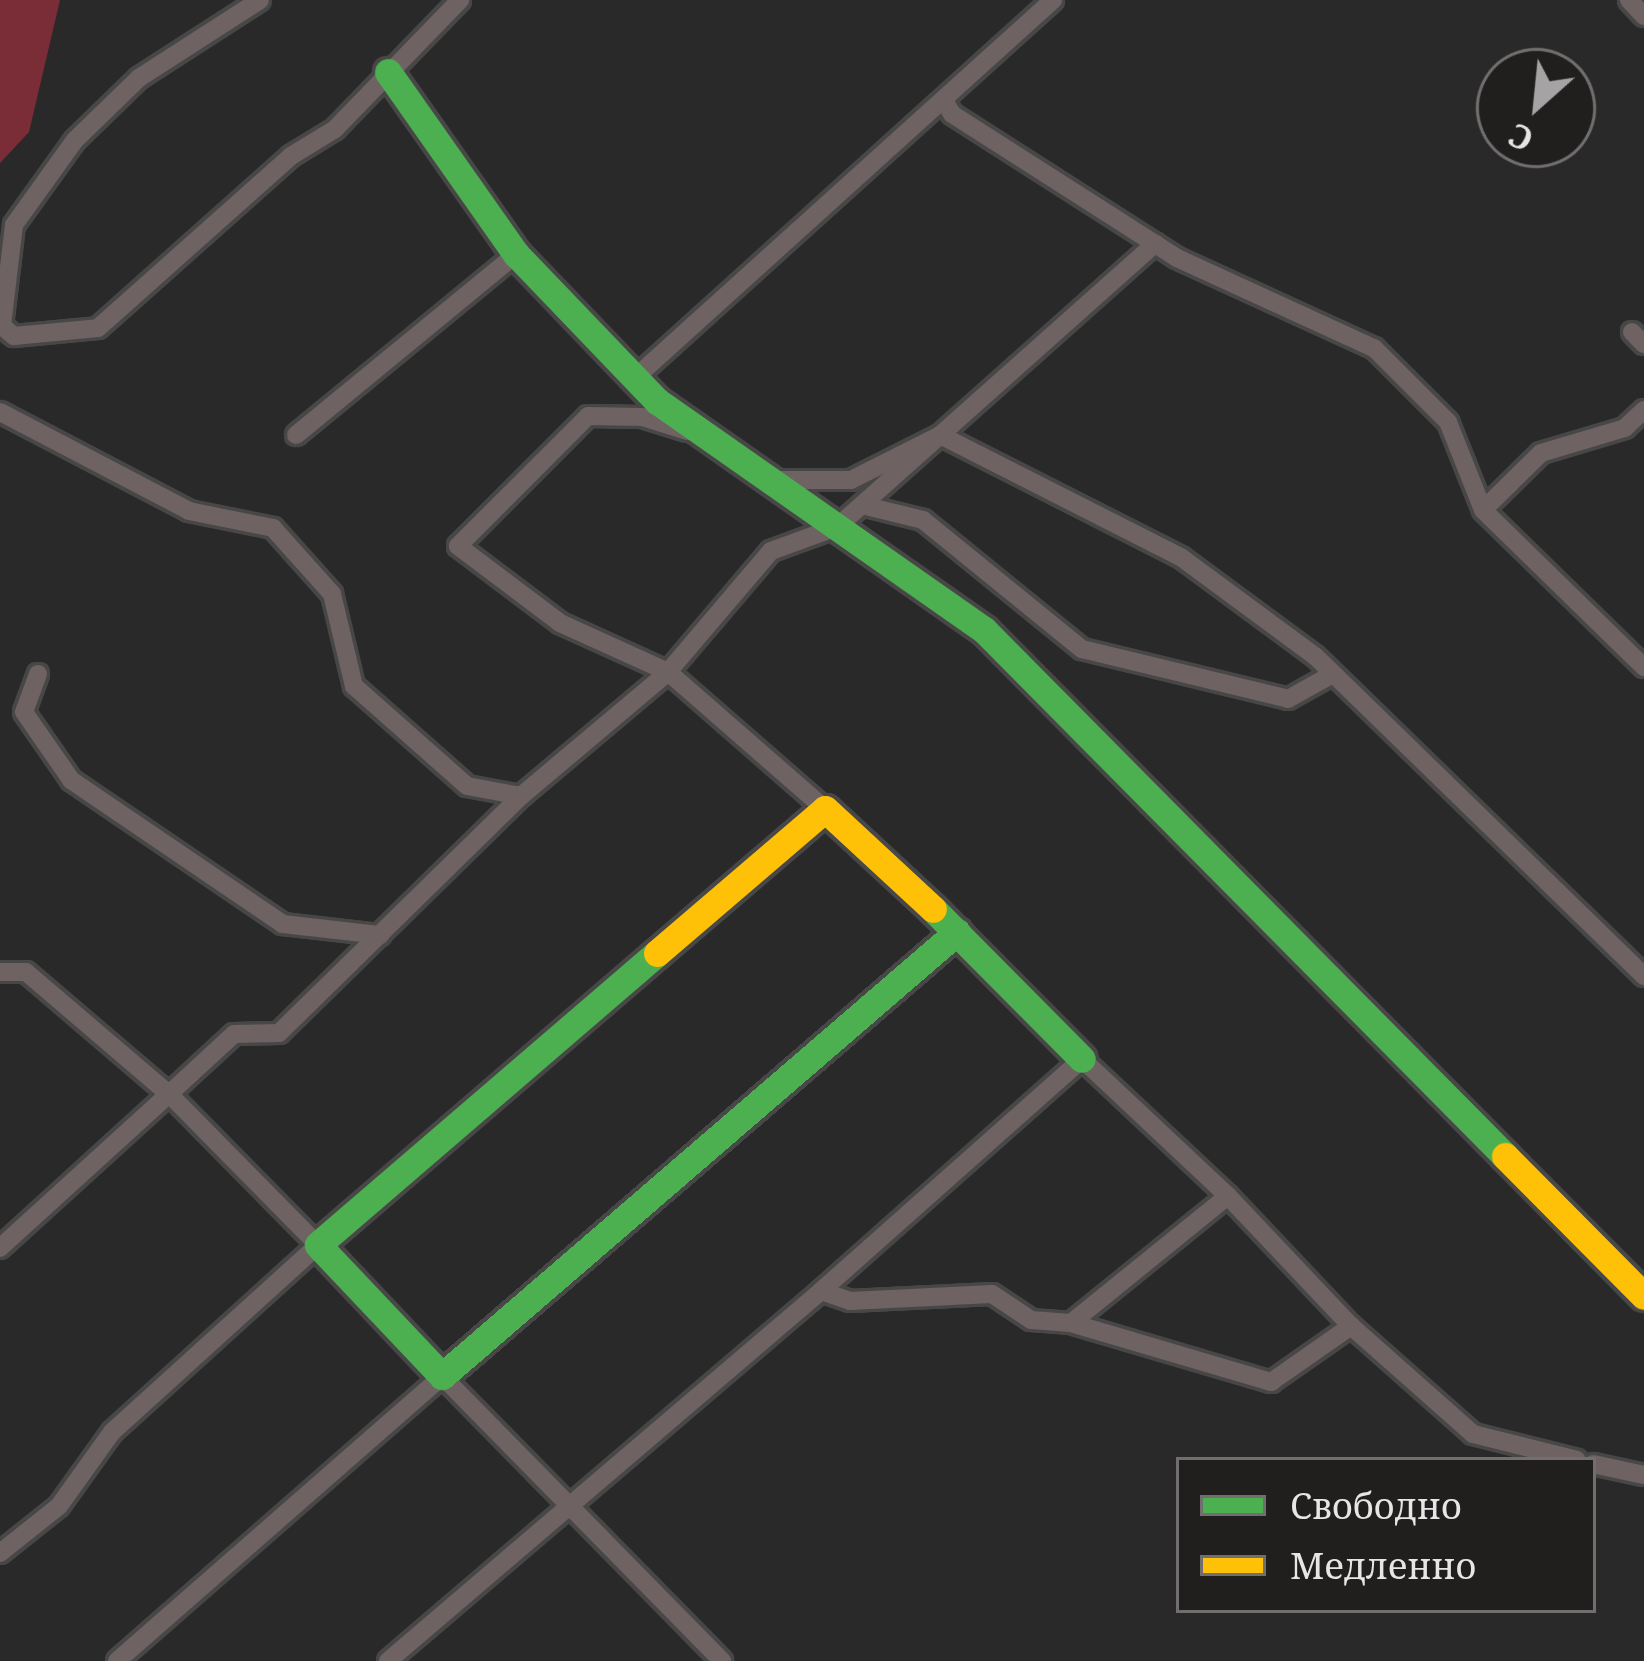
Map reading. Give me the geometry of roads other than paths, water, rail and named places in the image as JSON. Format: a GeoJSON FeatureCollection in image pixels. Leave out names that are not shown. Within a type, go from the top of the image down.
{"type":"FeatureCollection","features":[{"type":"Feature","properties":{"kind":"street"},"geometry":{"type":"LineString","coordinates":[[0,350],[14,225],[75,140],[139,78],[220,20],[260,0]]}},
{"type":"Feature","properties":{"kind":"street"},"geometry":{"type":"LineString","coordinates":[[2,326],[14,336],[98,328],[291,156],[334,129],[460,0]]}},
{"type":"Feature","properties":{"kind":"street"},"geometry":{"type":"LineString","coordinates":[[637,376],[1053,0]]}},
{"type":"Feature","properties":{"kind":"street"},"geometry":{"type":"LineString","coordinates":[[1629,0],[1644,16]]}},
{"type":"Feature","properties":{"kind":"street"},"geometry":{"type":"LineString","coordinates":[[388,72],[516,254],[657,401],[984,630],[1644,1296]]}},
{"type":"Feature","properties":{"kind":"street"},"geometry":{"type":"LineString","coordinates":[[945,102],[952,113],[1155,244],[1374,348],[1448,422],[1483,510],[1644,668]]}},
{"type":"Feature","properties":{"kind":"street"},"geometry":{"type":"LineString","coordinates":[[0,1248],[234,1034],[278,1034],[521,796],[668,672],[771,551],[837,527],[1155,244]]}},
{"type":"Feature","properties":{"kind":"street"},"geometry":{"type":"LineString","coordinates":[[296,435],[516,254]]}},
{"type":"Feature","properties":{"kind":"street"},"geometry":{"type":"LineString","coordinates":[[1483,510],[1541,453],[1625,428],[1644,410]]}},
{"type":"Feature","properties":{"kind":"street"},"geometry":{"type":"LineString","coordinates":[[0,412],[189,511],[273,528],[332,594],[354,686],[467,786],[521,796]]}},
{"type":"Feature","properties":{"kind":"street"},"geometry":{"type":"LineString","coordinates":[[710,438],[642,417],[588,416],[458,546],[560,623],[668,672],[825,809],[1228,1196],[1351,1326],[1473,1433],[1565,1457]]}},
{"type":"Feature","properties":{"kind":"street"},"geometry":{"type":"LineString","coordinates":[[770,480],[851,480],[940,435]]}},
{"type":"Feature","properties":{"kind":"street"},"geometry":{"type":"LineString","coordinates":[[940,435],[1182,558],[1334,674],[1644,976]]}},
{"type":"Feature","properties":{"kind":"street"},"geometry":{"type":"LineString","coordinates":[[862,505],[923,520],[1082,649],[1288,699],[1334,674]]}},
{"type":"Feature","properties":{"kind":"street"},"geometry":{"type":"LineString","coordinates":[[38,674],[24,712],[71,780],[283,924],[380,934]]}},
{"type":"Feature","properties":{"kind":"street"},"geometry":{"type":"LineString","coordinates":[[0,1552],[59,1506],[112,1432],[318,1245],[825,809]]}},
{"type":"Feature","properties":{"kind":"street"},"geometry":{"type":"LineString","coordinates":[[118,1661],[957,932]]}},
{"type":"Feature","properties":{"kind":"street"},"geometry":{"type":"LineString","coordinates":[[0,972],[26,971],[169,1094],[722,1661]]}},
{"type":"Feature","properties":{"kind":"street"},"geometry":{"type":"LineString","coordinates":[[388,1661],[821,1291],[1082,1059]]}},
{"type":"Feature","properties":{"kind":"street"},"geometry":{"type":"LineString","coordinates":[[1071,1323],[1228,1196]]}},
{"type":"Feature","properties":{"kind":"street"},"geometry":{"type":"LineString","coordinates":[[821,1291],[850,1301],[992,1294],[1031,1320],[1071,1323],[1271,1382],[1351,1326]]}},
{"type":"Feature","properties":{"kind":"street"},"geometry":{"type":"LineString","coordinates":[[1596,1465],[1644,1474]]}}]}
